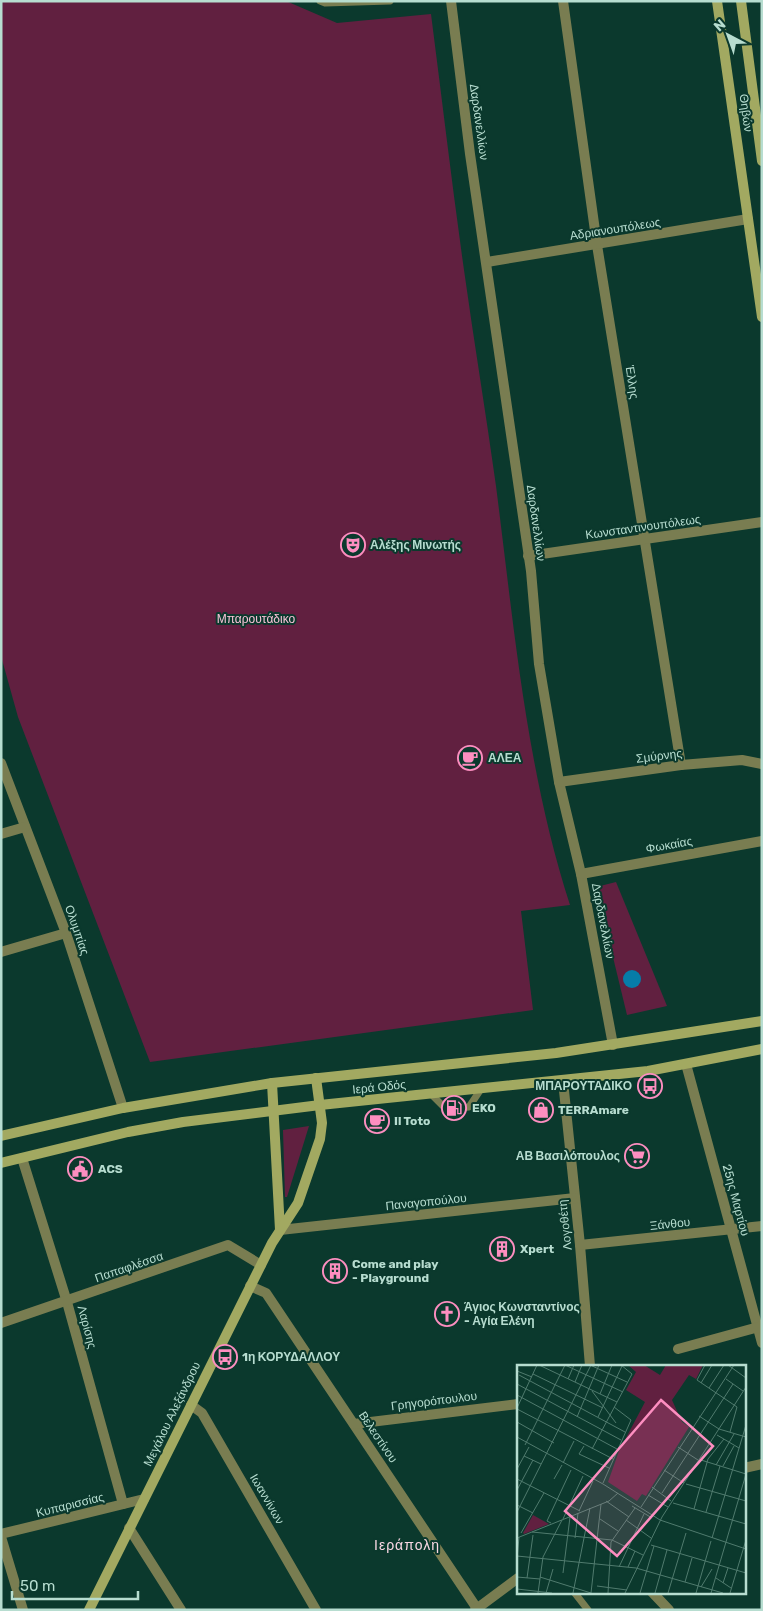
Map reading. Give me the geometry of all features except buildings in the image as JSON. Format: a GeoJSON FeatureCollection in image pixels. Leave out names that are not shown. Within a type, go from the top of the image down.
{"type":"FeatureCollection","features":[{"type":"Feature","properties":{"kind":"main road","name":"Θηβών"},"geometry":{"type":"LineString","coordinates":[[717,1],[762,317]]}},
{"type":"Feature","properties":{"kind":"main road","name":"Θηβών"},"geometry":{"type":"LineString","coordinates":[[741,1],[762,161]]}},
{"type":"Feature","properties":{"kind":"main road","name":"Ιερά Οδός"},"geometry":{"type":"LineString","coordinates":[[1,1136],[123,1108],[272,1083],[556,1053],[760,1020]]}},
{"type":"Feature","properties":{"kind":"main road","name":"Ιερά Οδός"},"geometry":{"type":"LineString","coordinates":[[1,1163],[128,1132],[183,1122],[320,1105],[648,1071],[762,1049]]}},
{"type":"Feature","properties":{"kind":"main road","name":"Μεγάλου Αλεξάνδρου"},"geometry":{"type":"LineString","coordinates":[[89,1610],[250,1286],[280,1230],[298,1203],[322,1128],[316,1078]]}},
{"type":"Feature","properties":{"kind":"main road"},"geometry":{"type":"LineString","coordinates":[[272,1083],[280,1230]]}},
{"type":"Feature","properties":{"kind":"street","name":"Δαρδανελλίων"},"geometry":{"type":"LineString","coordinates":[[451,1],[470,154],[528,556],[539,664],[559,782],[582,874],[613,1045]]}},
{"type":"Feature","properties":{"kind":"street","name":"Έλλης"},"geometry":{"type":"LineString","coordinates":[[563,1],[597,245],[681,765]]}},
{"type":"Feature","properties":{"kind":"street","name":"Αδριανουπόλεως"},"geometry":{"type":"LineString","coordinates":[[487,262],[748,219]]}},
{"type":"Feature","properties":{"kind":"street","name":"Κωνσταντινουπόλεως"},"geometry":{"type":"LineString","coordinates":[[528,556],[762,522]]}},
{"type":"Feature","properties":{"kind":"street","name":"Σμύρνης"},"geometry":{"type":"LineString","coordinates":[[559,782],[681,765],[742,760],[762,764]]}},
{"type":"Feature","properties":{"kind":"street","name":"Ολυμπίας"},"geometry":{"type":"LineString","coordinates":[[1,763],[66,933],[123,1108]]}},
{"type":"Feature","properties":{"kind":"street"},"geometry":{"type":"LineString","coordinates":[[1,834],[26,827]]}},
{"type":"Feature","properties":{"kind":"street","name":"Φωκαίας"},"geometry":{"type":"LineString","coordinates":[[582,874],[762,841]]}},
{"type":"Feature","properties":{"kind":"street"},"geometry":{"type":"LineString","coordinates":[[1,952],[66,933]]}},
{"type":"Feature","properties":{"kind":"street","name":"25ης Μαρτίου"},"geometry":{"type":"LineString","coordinates":[[686,1064],[731,1230],[760,1326],[762,1343]]}},
{"type":"Feature","properties":{"kind":"street","name":"Λογοθέτη"},"geometry":{"type":"LineString","coordinates":[[563,1081],[590,1365]]}},
{"type":"Feature","properties":{"kind":"street","name":"Λαρίσης"},"geometry":{"type":"LineString","coordinates":[[22,1158],[67,1302],[123,1504]]}},
{"type":"Feature","properties":{"kind":"street","name":"Παναγοπούλου"},"geometry":{"type":"LineString","coordinates":[[280,1230],[575,1198]]}},
{"type":"Feature","properties":{"kind":"street","name":"Ξάνθου"},"geometry":{"type":"LineString","coordinates":[[580,1246],[762,1226]]}},
{"type":"Feature","properties":{"kind":"street","name":"Παπαφλέσσα"},"geometry":{"type":"LineString","coordinates":[[1,1323],[67,1302],[228,1245],[261,1265]]}},
{"type":"Feature","properties":{"kind":"street","name":"Βελεστίνου"},"geometry":{"type":"LineString","coordinates":[[250,1286],[266,1292],[477,1609]]}},
{"type":"Feature","properties":{"kind":"street"},"geometry":{"type":"LineString","coordinates":[[678,1349],[760,1326]]}},
{"type":"Feature","properties":{"kind":"street","name":"Γρηγορόπουλου"},"geometry":{"type":"LineString","coordinates":[[354,1424],[517,1404]]}},
{"type":"Feature","properties":{"kind":"street","name":"Ιωαννίνων"},"geometry":{"type":"LineString","coordinates":[[191,1406],[202,1413],[316,1610]]}},
{"type":"Feature","properties":{"kind":"street"},"geometry":{"type":"LineString","coordinates":[[746,1468],[762,1464]]}},
{"type":"Feature","properties":{"kind":"street","name":"Κυπαρισσίας"},"geometry":{"type":"LineString","coordinates":[[1,1536],[144,1499]]}},
{"type":"Feature","properties":{"kind":"street"},"geometry":{"type":"LineString","coordinates":[[129,1528],[181,1610]]}},
{"type":"Feature","properties":{"kind":"street"},"geometry":{"type":"LineString","coordinates":[[1,1536],[23,1610]]}},
{"type":"Feature","properties":{"kind":"street"},"geometry":{"type":"LineString","coordinates":[[477,1609],[517,1579]]}},
{"type":"Feature","properties":{"kind":"street"},"geometry":{"type":"LineString","coordinates":[[654,1594],[669,1610]]}},
{"type":"Feature","properties":{"kind":"lane"},"geometry":{"type":"LineString","coordinates":[[320,1],[325,3],[390,1]]}},
{"type":"Feature","properties":{"kind":"lane"},"geometry":{"type":"LineString","coordinates":[[431,1094],[446,1109],[469,1107],[481,1089]]}},
{"type":"Feature","properties":{"kind":"lane"},"geometry":{"type":"LineString","coordinates":[[576,1594],[588,1610]]}},
{"type":"Feature","properties":{"kind":"green space","name":"Μπαρουτάδικο"},"geometry":{"type":"Polygon","coordinates":[[[1,1],[286,1],[337,23],[431,14],[523,697],[542,802],[570,905],[521,911],[533,1010],[150,1062],[18,717],[1,656],[1,1]]]}},
{"type":"Feature","properties":{"kind":"green space"},"geometry":{"type":"Polygon","coordinates":[[[616,882],[667,1006],[627,1015],[596,887],[616,882]]]}},
{"type":"Feature","properties":{"kind":"green space"},"geometry":{"type":"Polygon","coordinates":[[[309,1126],[287,1197],[285,1197],[283,1130],[309,1126]]]}},
{"type":"Feature","properties":{"kind":"water"},"geometry":{"type":"Polygon","coordinates":[[[632,970],[638,973],[641,979],[638,985],[632,988],[626,985],[623,979],[626,973],[632,970]]]}},
{"type":"Feature","properties":{"kind":"place","name":"Αλέξης Μινωτής"},"geometry":{"type":"Point","coordinates":[353,545]}},
{"type":"Feature","properties":{"kind":"place","name":"ΑΛΕΑ"},"geometry":{"type":"Point","coordinates":[470,758]}},
{"type":"Feature","properties":{"kind":"place","name":"ΜΠΑΡΟΥΤΑΔΙΚΟ"},"geometry":{"type":"Point","coordinates":[650,1086]}},
{"type":"Feature","properties":{"kind":"place","name":"EKO"},"geometry":{"type":"Point","coordinates":[454,1108]}},
{"type":"Feature","properties":{"kind":"place","name":"TERRAmare"},"geometry":{"type":"Point","coordinates":[541,1110]}},
{"type":"Feature","properties":{"kind":"place","name":"Il Toto"},"geometry":{"type":"Point","coordinates":[377,1121]}},
{"type":"Feature","properties":{"kind":"place","name":"ΑΒ Βασιλόπουλος"},"geometry":{"type":"Point","coordinates":[637,1156]}},
{"type":"Feature","properties":{"kind":"place","name":"ACS"},"geometry":{"type":"Point","coordinates":[80,1169]}},
{"type":"Feature","properties":{"kind":"place","name":"Xpert"},"geometry":{"type":"Point","coordinates":[502,1249]}},
{"type":"Feature","properties":{"kind":"place","name":"Come and play - Playground"},"geometry":{"type":"Point","coordinates":[335,1271]}},
{"type":"Feature","properties":{"kind":"place","name":"Άγιος Κωνσταντίνος - Αγία Ελένη"},"geometry":{"type":"Point","coordinates":[447,1314]}},
{"type":"Feature","properties":{"kind":"place","name":"1η ΚΟΡΥΔΑΛΛΟΥ"},"geometry":{"type":"Point","coordinates":[225,1357]}},
{"type":"Feature","properties":{"kind":"district","name":"Ιεράπολη"},"geometry":{"type":"Point","coordinates":[407,1545]}}]}
